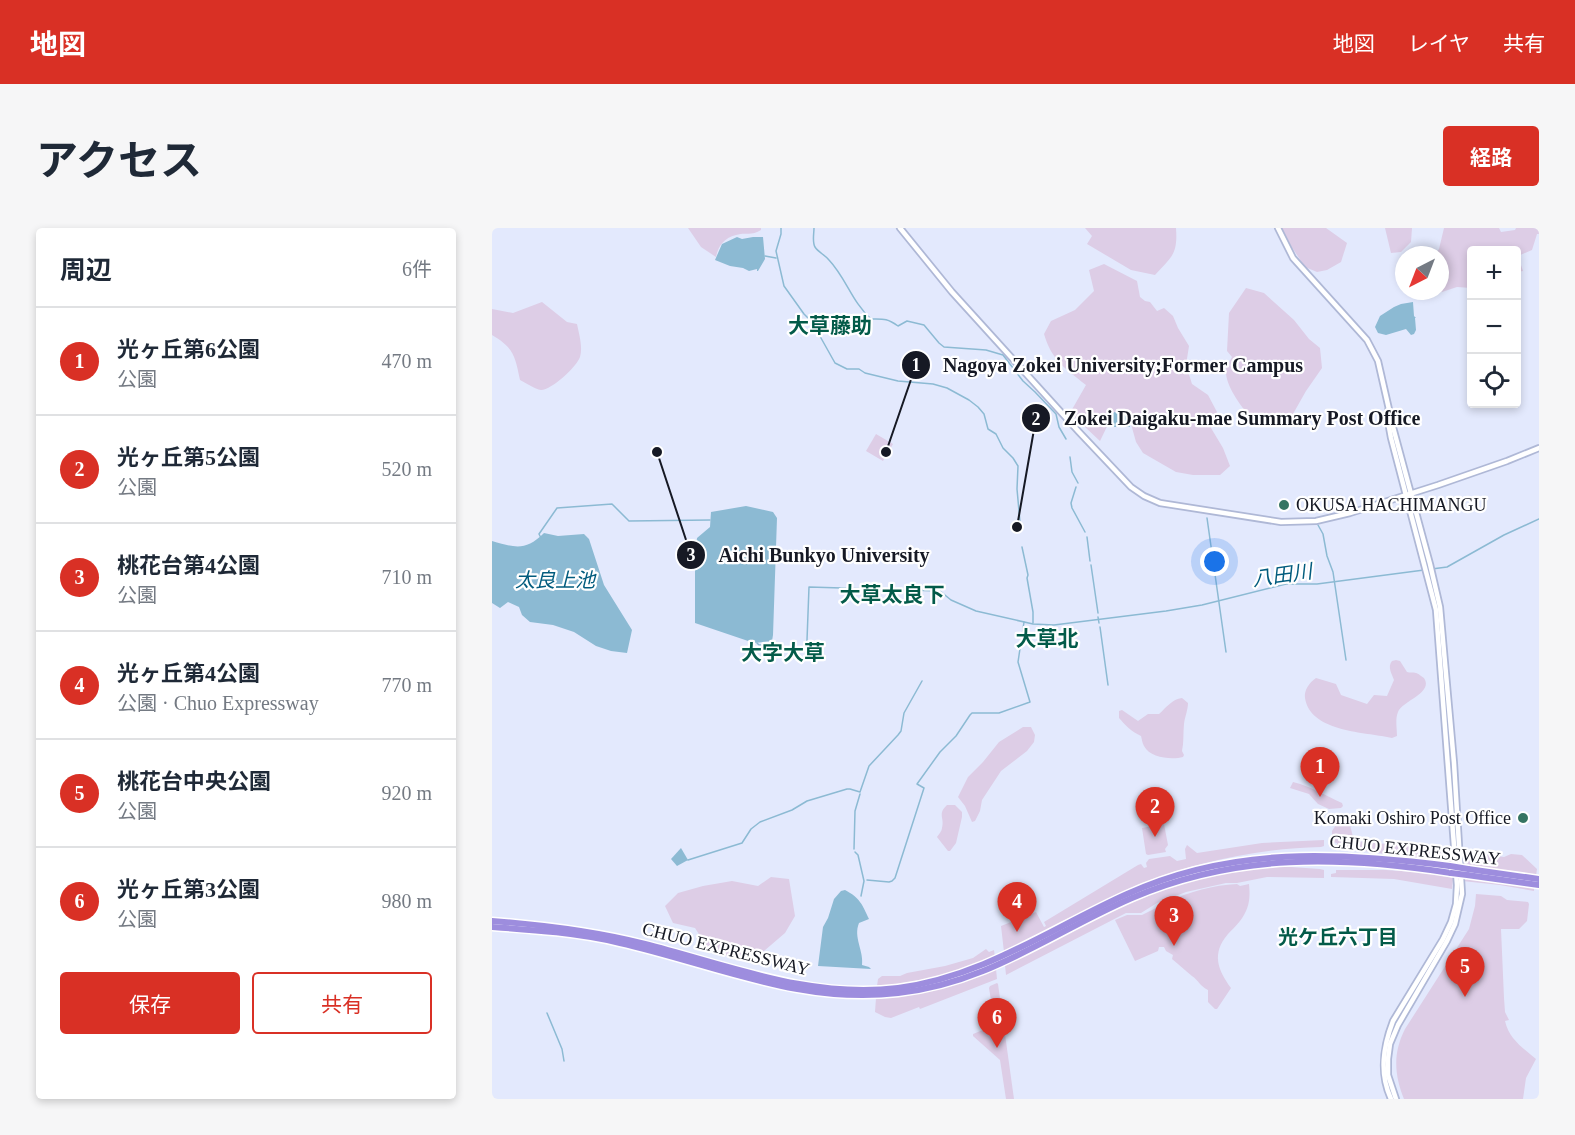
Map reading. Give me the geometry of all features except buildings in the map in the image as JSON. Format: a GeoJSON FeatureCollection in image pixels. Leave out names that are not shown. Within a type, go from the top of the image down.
{"type":"FeatureCollection","features":[{"type":"Feature","properties":{"kind":"highway","name":"CHUO EXPRESSWAY"},"geometry":{"type":"LineString","coordinates":[[492,921],[595,932],[779,980],[826,988],[871,990],[916,985],[971,970],[1024,947],[1129,893],[1176,875],[1254,859],[1308,855],[1381,858],[1539,885]]}},
{"type":"Feature","properties":{"kind":"highway","name":"CHUO EXPRESSWAY"},"geometry":{"type":"LineString","coordinates":[[492,927],[572,934],[620,943],[747,978],[801,990],[841,995],[878,995],[931,988],[979,973],[1132,898],[1209,872],[1256,864],[1308,861],[1450,869]]}},
{"type":"Feature","properties":{"kind":"highway","name":"CHUO EXPRESSWAY"},"geometry":{"type":"LineString","coordinates":[[1467,872],[1539,879]]}},
{"type":"Feature","properties":{"kind":"main road"},"geometry":{"type":"LineString","coordinates":[[900,228],[952,292],[1079,432],[1131,487],[1160,503],[1296,523],[1331,518],[1409,494],[1539,448]]}},
{"type":"Feature","properties":{"kind":"main road"},"geometry":{"type":"LineString","coordinates":[[1278,228],[1293,258],[1362,334],[1378,361],[1409,494],[1440,607],[1462,894],[1455,924],[1447,941],[1398,1025],[1390,1044],[1389,1076],[1396,1099]]}},
{"type":"Feature","properties":{"kind":"main road"},"geometry":{"type":"LineString","coordinates":[[1391,1099],[1385,1085],[1383,1068],[1384,1051],[1389,1032],[1443,939],[1451,922],[1457,894],[1436,609],[1430,575]]}},
{"type":"Feature","properties":{"kind":"shaded area"},"geometry":{"type":"Polygon","coordinates":[[[688,228],[761,228],[761,230],[728,238],[718,249],[716,257],[701,247],[688,228]]]}},
{"type":"Feature","properties":{"kind":"shaded area"},"geometry":{"type":"Polygon","coordinates":[[[1085,228],[1176,228],[1176,244],[1172,255],[1155,275],[1131,270],[1087,244],[1092,236],[1085,228]]]}},
{"type":"Feature","properties":{"kind":"shaded area"},"geometry":{"type":"Polygon","coordinates":[[[1281,228],[1326,228],[1347,243],[1341,262],[1327,270],[1317,272],[1305,267],[1281,228]]]}},
{"type":"Feature","properties":{"kind":"shaded area"},"geometry":{"type":"Polygon","coordinates":[[[1385,228],[1412,228],[1411,242],[1407,246],[1395,246],[1395,253],[1391,253],[1385,228]]]}},
{"type":"Feature","properties":{"kind":"shaded area"},"geometry":{"type":"Polygon","coordinates":[[[1444,228],[1499,228],[1501,232],[1516,228],[1539,228],[1539,234],[1537,234],[1532,250],[1521,255],[1521,246],[1467,246],[1467,288],[1449,290],[1449,246],[1440,246],[1444,228]]]}},
{"type":"Feature","properties":{"kind":"shaded area"},"geometry":{"type":"Polygon","coordinates":[[[1104,264],[1137,281],[1140,297],[1150,302],[1157,311],[1164,308],[1173,316],[1189,346],[1186,365],[1192,384],[1208,395],[1217,412],[1211,428],[1230,466],[1220,475],[1193,475],[1176,472],[1143,453],[1136,442],[1131,424],[1132,416],[1124,410],[1114,412],[1100,441],[1070,413],[1086,385],[1055,358],[1044,334],[1051,321],[1075,310],[1094,291],[1089,270],[1104,264]]]}},
{"type":"Feature","properties":{"kind":"shaded area"},"geometry":{"type":"Polygon","coordinates":[[[1246,288],[1264,293],[1320,348],[1322,368],[1289,421],[1248,415],[1234,394],[1226,376],[1226,368],[1232,357],[1227,351],[1229,313],[1246,288]]]}},
{"type":"Feature","properties":{"kind":"shaded area"},"geometry":{"type":"Polygon","coordinates":[[[542,302],[567,322],[577,324],[581,349],[578,361],[569,371],[557,382],[541,390],[520,380],[512,353],[505,344],[492,335],[492,309],[513,313],[542,302]]]}},
{"type":"Feature","properties":{"kind":"shaded area"},"geometry":{"type":"Polygon","coordinates":[[[876,434],[893,444],[883,461],[866,451],[876,434]]]}},
{"type":"Feature","properties":{"kind":"shaded area"},"geometry":{"type":"Polygon","coordinates":[[[1392,661],[1400,661],[1407,672],[1417,673],[1424,678],[1426,683],[1425,688],[1398,712],[1397,736],[1392,738],[1338,728],[1316,717],[1309,709],[1305,692],[1316,678],[1336,684],[1341,695],[1367,704],[1374,695],[1387,696],[1394,680],[1390,666],[1392,661]]]}},
{"type":"Feature","properties":{"kind":"shaded area"},"geometry":{"type":"Polygon","coordinates":[[[1182,698],[1188,703],[1184,724],[1183,757],[1167,758],[1151,753],[1144,746],[1141,736],[1119,718],[1119,711],[1122,710],[1138,721],[1148,714],[1159,714],[1172,702],[1182,698]]]}},
{"type":"Feature","properties":{"kind":"shaded area"},"geometry":{"type":"Polygon","coordinates":[[[1023,727],[1031,727],[1035,735],[1034,742],[1027,751],[1001,771],[982,800],[980,811],[975,821],[972,822],[958,797],[968,777],[999,742],[1023,727]]]}},
{"type":"Feature","properties":{"kind":"shaded area"},"geometry":{"type":"Polygon","coordinates":[[[1293,782],[1318,791],[1342,803],[1343,806],[1329,809],[1318,804],[1309,794],[1290,788],[1293,782]]]}},
{"type":"Feature","properties":{"kind":"shaded area"},"geometry":{"type":"Polygon","coordinates":[[[947,805],[955,805],[962,812],[956,843],[950,851],[937,837],[943,825],[942,811],[947,805]]]}},
{"type":"Feature","properties":{"kind":"shaded area"},"geometry":{"type":"Polygon","coordinates":[[[1164,824],[1168,845],[1166,852],[1146,854],[1142,828],[1164,824]]]}},
{"type":"Feature","properties":{"kind":"shaded area"},"geometry":{"type":"Polygon","coordinates":[[[1336,825],[1350,825],[1354,841],[1398,845],[1474,857],[1483,854],[1504,857],[1511,854],[1522,855],[1537,869],[1536,876],[1337,847],[1337,843],[1332,842],[1332,831],[1336,825]]]}},
{"type":"Feature","properties":{"kind":"shaded area"},"geometry":{"type":"Polygon","coordinates":[[[1324,840],[1324,846],[1321,847],[1251,853],[1205,863],[1159,877],[1104,901],[1004,952],[1001,926],[1036,912],[1044,927],[1046,926],[1044,922],[1138,865],[1147,867],[1146,863],[1149,859],[1170,856],[1177,861],[1186,859],[1187,845],[1197,853],[1262,843],[1324,840]]]}},
{"type":"Feature","properties":{"kind":"shaded area"},"geometry":{"type":"Polygon","coordinates":[[[1267,867],[1320,869],[1324,870],[1324,878],[1267,877],[1186,892],[1157,903],[1141,913],[1126,913],[1006,975],[1005,965],[1146,895],[1219,873],[1267,867]]]}},
{"type":"Feature","properties":{"kind":"shaded area"},"geometry":{"type":"Polygon","coordinates":[[[1336,870],[1416,872],[1534,888],[1534,891],[1453,880],[1452,889],[1394,879],[1331,877],[1336,870]]]}},
{"type":"Feature","properties":{"kind":"shaded area"},"geometry":{"type":"Polygon","coordinates":[[[771,877],[789,879],[795,916],[785,933],[764,951],[736,959],[709,950],[695,928],[673,923],[665,906],[678,893],[703,886],[732,881],[758,886],[771,877]]]}},
{"type":"Feature","properties":{"kind":"shaded area"},"geometry":{"type":"Polygon","coordinates":[[[1237,884],[1240,886],[1249,884],[1250,895],[1246,911],[1219,948],[1218,962],[1231,988],[1217,1009],[1208,1002],[1208,990],[1172,959],[1173,955],[1164,947],[1159,947],[1158,951],[1135,961],[1115,920],[1127,915],[1142,915],[1168,901],[1193,892],[1237,884]]]}},
{"type":"Feature","properties":{"kind":"shaded area"},"geometry":{"type":"Polygon","coordinates":[[[1476,894],[1501,896],[1507,900],[1529,904],[1527,921],[1519,929],[1501,929],[1505,1012],[1509,1020],[1505,1021],[1513,1038],[1536,1059],[1526,1078],[1523,1099],[1404,1099],[1398,1081],[1396,1064],[1401,1038],[1469,929],[1476,894]]]}},
{"type":"Feature","properties":{"kind":"shaded area"},"geometry":{"type":"Polygon","coordinates":[[[986,949],[989,952],[994,950],[995,957],[937,976],[877,986],[878,979],[882,976],[900,976],[945,966],[973,958],[986,949]]]}},
{"type":"Feature","properties":{"kind":"shaded area"},"geometry":{"type":"Polygon","coordinates":[[[996,969],[997,979],[920,1009],[919,1007],[891,1018],[875,1012],[876,998],[937,989],[996,969]]]}},
{"type":"Feature","properties":{"kind":"shaded area"},"geometry":{"type":"Polygon","coordinates":[[[997,983],[1014,1099],[1006,1099],[1000,1060],[973,1036],[995,1025],[989,988],[997,983]]]}},
{"type":"Feature","properties":{"kind":"water"},"geometry":{"type":"Polygon","coordinates":[[[737,237],[742,239],[763,237],[765,259],[758,271],[757,269],[749,271],[715,260],[722,244],[737,237]]]}},
{"type":"Feature","properties":{"kind":"water"},"geometry":{"type":"Polygon","coordinates":[[[1413,302],[1416,318],[1414,334],[1411,335],[1406,329],[1386,335],[1378,333],[1375,327],[1380,316],[1401,304],[1413,302]]]}},
{"type":"Feature","properties":{"kind":"water"},"geometry":{"type":"Polygon","coordinates":[[[1114,412],[1127,415],[1130,427],[1110,427],[1114,412]]]}},
{"type":"Feature","properties":{"kind":"water"},"geometry":{"type":"Polygon","coordinates":[[[746,506],[773,512],[777,518],[772,641],[754,643],[695,623],[697,538],[710,527],[711,512],[746,506]]]}},
{"type":"Feature","properties":{"kind":"water","name":"太良上池"},"geometry":{"type":"Polygon","coordinates":[[[544,533],[558,536],[584,534],[589,539],[604,585],[632,630],[627,653],[596,646],[574,632],[553,625],[530,622],[522,615],[519,607],[508,602],[500,608],[492,603],[492,541],[519,546],[531,543],[544,533]]]}},
{"type":"Feature","properties":{"kind":"water"},"geometry":{"type":"Polygon","coordinates":[[[681,848],[688,860],[677,866],[671,859],[681,848]]]}},
{"type":"Feature","properties":{"kind":"water"},"geometry":{"type":"Polygon","coordinates":[[[845,890],[860,902],[869,919],[859,923],[857,934],[862,965],[871,969],[818,966],[823,927],[834,899],[845,890]]]}},
{"type":"Feature","properties":{"kind":"waterway"},"geometry":{"type":"LineString","coordinates":[[781,228],[776,251],[784,286],[812,322],[835,363],[847,369],[859,369],[865,373],[898,381],[933,384],[947,388],[978,407],[984,414],[988,429],[996,434],[1003,448],[1018,466],[1017,489],[1020,522]]}},
{"type":"Feature","properties":{"kind":"waterway"},"geometry":{"type":"LineString","coordinates":[[814,228],[815,247],[835,267],[859,305],[871,319],[885,319],[898,326],[907,321],[924,325],[944,347],[986,350],[1003,355],[1023,381],[1056,414],[1059,427],[1066,439]]}},
{"type":"Feature","properties":{"kind":"waterway"},"geometry":{"type":"LineString","coordinates":[[765,256],[776,258]]}},
{"type":"Feature","properties":{"kind":"waterway"},"geometry":{"type":"LineString","coordinates":[[1070,457],[1072,472],[1078,483]]}},
{"type":"Feature","properties":{"kind":"waterway"},"geometry":{"type":"LineString","coordinates":[[1076,487],[1071,503],[1085,532]]}},
{"type":"Feature","properties":{"kind":"waterway"},"geometry":{"type":"LineString","coordinates":[[541,538],[539,534],[557,508],[612,504],[629,521],[710,520]]}},
{"type":"Feature","properties":{"kind":"waterway"},"geometry":{"type":"LineString","coordinates":[[1207,518],[1226,652]]}},
{"type":"Feature","properties":{"kind":"waterway","name":"八田川"},"geometry":{"type":"LineString","coordinates":[[805,645],[809,587],[940,591],[951,600],[976,611],[1033,624],[1054,625],[1202,605],[1286,584],[1317,584],[1447,567],[1504,535],[1539,519]]}},
{"type":"Feature","properties":{"kind":"waterway"},"geometry":{"type":"LineString","coordinates":[[1318,525],[1323,534],[1333,572],[1346,660]]}},
{"type":"Feature","properties":{"kind":"waterway"},"geometry":{"type":"LineString","coordinates":[[1087,537],[1090,561]]}},
{"type":"Feature","properties":{"kind":"waterway"},"geometry":{"type":"LineString","coordinates":[[1022,547],[1028,575],[1033,623]]}},
{"type":"Feature","properties":{"kind":"waterway"},"geometry":{"type":"LineString","coordinates":[[1091,565],[1098,613]]}},
{"type":"Feature","properties":{"kind":"waterway","name":"八田川"},"geometry":{"type":"LineString","coordinates":[[1098,617],[1099,623]]}},
{"type":"Feature","properties":{"kind":"waterway"},"geometry":{"type":"LineString","coordinates":[[867,880],[889,882],[895,878],[924,788],[917,784],[970,715],[972,713],[999,713],[1030,702],[1018,662],[1024,622]]}},
{"type":"Feature","properties":{"kind":"waterway"},"geometry":{"type":"LineString","coordinates":[[1100,627],[1108,685]]}},
{"type":"Feature","properties":{"kind":"waterway"},"geometry":{"type":"LineString","coordinates":[[757,643],[802,648]]}},
{"type":"Feature","properties":{"kind":"waterway"},"geometry":{"type":"LineString","coordinates":[[688,860],[742,843],[751,829],[760,822],[792,810],[807,801],[847,789],[860,792],[869,766],[901,731],[904,713],[922,681]]}},
{"type":"Feature","properties":{"kind":"waterway"},"geometry":{"type":"LineString","coordinates":[[854,849],[855,811],[860,794]]}},
{"type":"Feature","properties":{"kind":"waterway"},"geometry":{"type":"LineString","coordinates":[[855,852],[858,855],[864,881],[861,896]]}},
{"type":"Feature","properties":{"kind":"waterway"},"geometry":{"type":"LineString","coordinates":[[547,1013],[562,1049],[564,1061]]}},
{"type":"Feature","properties":{"kind":"place","name":"Aichi Bunkyo University"},"geometry":{"type":"Point","coordinates":[657,452]}},
{"type":"Feature","properties":{"kind":"place","name":"Nagoya Zokei University;Former Campus"},"geometry":{"type":"Point","coordinates":[886,452]}},
{"type":"Feature","properties":{"kind":"place","name":"OKUSA HACHIMANGU"},"geometry":{"type":"Point","coordinates":[1284,505]}},
{"type":"Feature","properties":{"kind":"place","name":"Zokei Daigaku-mae Summary Post Office"},"geometry":{"type":"Point","coordinates":[1017,527]}},
{"type":"Feature","properties":{"kind":"place","name":"光ヶ丘第6公園"},"geometry":{"type":"Point","coordinates":[1320,797]}},
{"type":"Feature","properties":{"kind":"place","name":"Komaki Oshiro Post Office"},"geometry":{"type":"Point","coordinates":[1523,818]}},
{"type":"Feature","properties":{"kind":"place","name":"光ヶ丘第5公園"},"geometry":{"type":"Point","coordinates":[1155,837]}},
{"type":"Feature","properties":{"kind":"place","name":"光ヶ丘第4公園"},"geometry":{"type":"Point","coordinates":[1017,932]}},
{"type":"Feature","properties":{"kind":"place","name":"桃花台第4公園"},"geometry":{"type":"Point","coordinates":[1174,946]}},
{"type":"Feature","properties":{"kind":"place","name":"桃花台中央公園"},"geometry":{"type":"Point","coordinates":[1465,997]}},
{"type":"Feature","properties":{"kind":"place","name":"光ヶ丘第3公園"},"geometry":{"type":"Point","coordinates":[997,1048]}},
{"type":"Feature","properties":{"kind":"district","name":"大草藤助"},"geometry":{"type":"Point","coordinates":[830,326]}},
{"type":"Feature","properties":{"kind":"district","name":"大草太良下"},"geometry":{"type":"Point","coordinates":[892,595]}},
{"type":"Feature","properties":{"kind":"district","name":"大草北"},"geometry":{"type":"Point","coordinates":[1047,639]}},
{"type":"Feature","properties":{"kind":"district","name":"大字大草"},"geometry":{"type":"Point","coordinates":[783,653]}},
{"type":"Feature","properties":{"kind":"district","name":"光ケ丘六丁目"},"geometry":{"type":"Point","coordinates":[1338,937]}}]}
